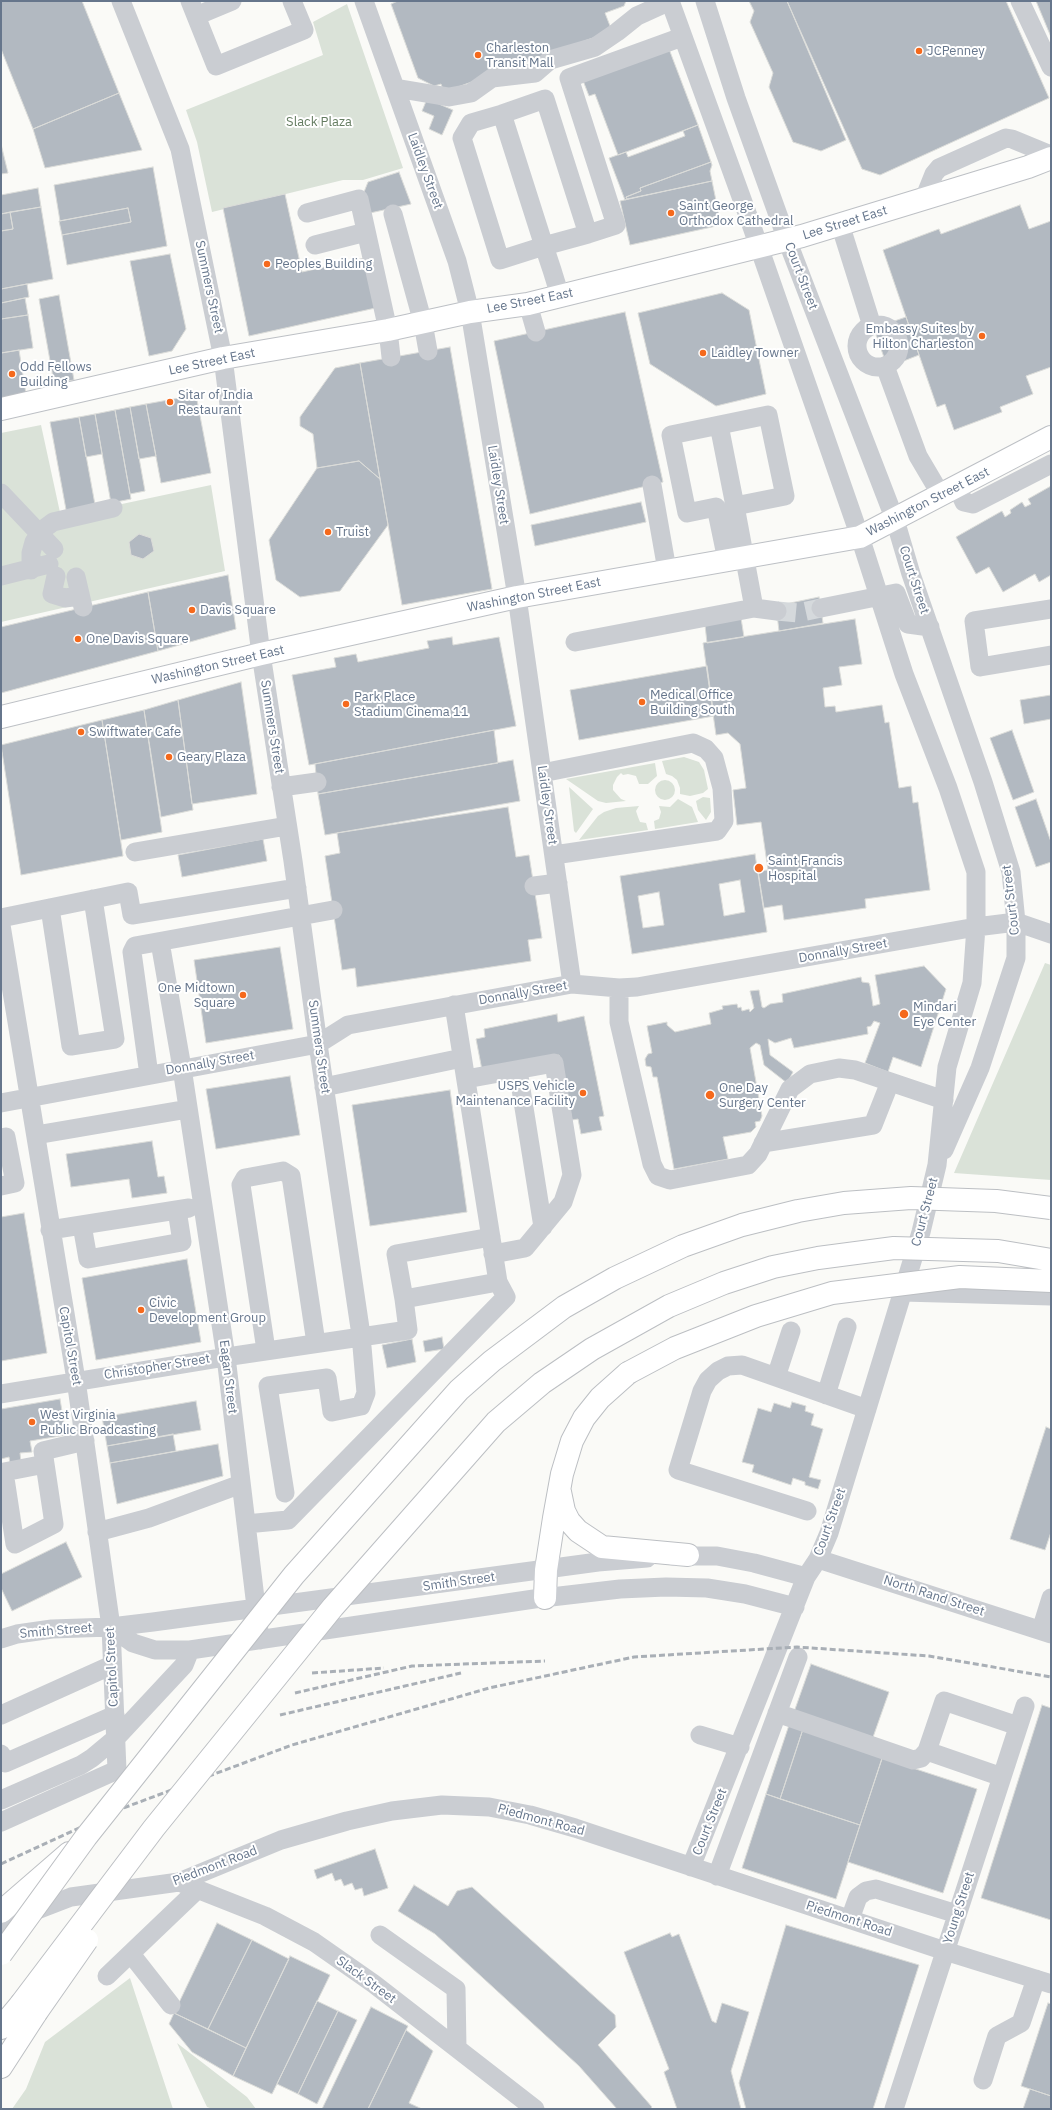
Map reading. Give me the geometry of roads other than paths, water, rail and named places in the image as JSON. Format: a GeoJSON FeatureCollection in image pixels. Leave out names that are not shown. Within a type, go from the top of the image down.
{"type":"FeatureCollection","features":[{"type":"Feature","properties":{"kind":"main road","name":"Lee Street East"},"geometry":{"type":"LineString","coordinates":[[1,409],[223,358],[388,330],[470,312],[528,304],[787,240],[1028,167],[1051,158]]}},
{"type":"Feature","properties":{"kind":"main road","name":"Washington Street East"},"geometry":{"type":"LineString","coordinates":[[1,717],[261,654],[516,597],[860,537],[896,520],[1051,437]]}},
{"type":"Feature","properties":{"kind":"main road"},"geometry":{"type":"LineString","coordinates":[[1,1954],[86,1837],[294,1574],[459,1390],[492,1361],[564,1307],[615,1278],[683,1246],[742,1225],[798,1211],[844,1203],[911,1198],[996,1201],[1051,1208]]}},
{"type":"Feature","properties":{"kind":"main road"},"geometry":{"type":"LineString","coordinates":[[1,2067],[28,2008],[154,1828],[333,1607],[496,1422],[542,1383],[592,1349],[669,1306],[724,1283],[773,1267],[818,1258],[894,1248],[998,1251],[1051,1260]]}},
{"type":"Feature","properties":{"kind":"main road"},"geometry":{"type":"LineString","coordinates":[[544,1598],[546,1570],[559,1488],[572,1441],[584,1418],[600,1398],[628,1373],[675,1348],[756,1316],[832,1293],[960,1277],[1051,1280]]}},
{"type":"Feature","properties":{"kind":"main road"},"geometry":{"type":"LineString","coordinates":[[559,1488],[564,1511],[569,1521],[578,1532],[602,1546],[688,1555]]}},
{"type":"Feature","properties":{"kind":"main road"},"geometry":{"type":"LineString","coordinates":[[1,1912],[86,1837]]}},
{"type":"Feature","properties":{"kind":"main road"},"geometry":{"type":"LineString","coordinates":[[1,2028],[28,2008]]}},
{"type":"Feature","properties":{"kind":"street","name":"Summers Street"},"geometry":{"type":"LineString","coordinates":[[121,1],[180,148],[223,358],[261,654],[297,888],[324,1087],[361,1336],[366,1393],[361,1406],[332,1412],[327,1378],[268,1386],[285,1493]]}},
{"type":"Feature","properties":{"kind":"street"},"geometry":{"type":"LineString","coordinates":[[232,1],[193,8],[216,66],[304,30],[292,1]]}},
{"type":"Feature","properties":{"kind":"street","name":"Laidley Street"},"geometry":{"type":"LineString","coordinates":[[364,1],[457,260],[470,312],[516,597],[572,984]]}},
{"type":"Feature","properties":{"kind":"street"},"geometry":{"type":"LineString","coordinates":[[395,88],[450,96],[471,93],[492,78],[534,73],[550,60],[595,47],[637,16],[670,1]]}},
{"type":"Feature","properties":{"kind":"street","name":"Court Street"},"geometry":{"type":"LineString","coordinates":[[670,1],[751,224],[860,537],[904,674],[948,788],[976,872],[976,927],[972,983],[947,1067],[937,1165],[921,1232],[829,1533],[818,1559],[806,1577],[740,1748],[691,1867]]}},
{"type":"Feature","properties":{"kind":"street","name":"Court Street"},"geometry":{"type":"LineString","coordinates":[[705,1],[736,98],[787,240],[896,520],[911,574],[983,782],[1010,872],[1016,922],[1014,962],[980,1068],[937,1165]]}},
{"type":"Feature","properties":{"kind":"street"},"geometry":{"type":"LineString","coordinates":[[1020,1],[1051,67]]}},
{"type":"Feature","properties":{"kind":"street"},"geometry":{"type":"LineString","coordinates":[[588,234],[545,99],[470,123],[462,138],[500,260],[616,226],[570,78],[682,37]]}},
{"type":"Feature","properties":{"kind":"street"},"geometry":{"type":"LineString","coordinates":[[502,114],[560,296]]}},
{"type":"Feature","properties":{"kind":"street"},"geometry":{"type":"LineString","coordinates":[[924,199],[934,174],[939,168],[1006,138],[1051,154]]}},
{"type":"Feature","properties":{"kind":"street"},"geometry":{"type":"LineString","coordinates":[[307,213],[359,199],[388,330],[391,357]]}},
{"type":"Feature","properties":{"kind":"street"},"geometry":{"type":"LineString","coordinates":[[393,214],[423,323],[428,351]]}},
{"type":"Feature","properties":{"kind":"street"},"geometry":{"type":"LineString","coordinates":[[840,224],[872,326]]}},
{"type":"Feature","properties":{"kind":"street"},"geometry":{"type":"LineString","coordinates":[[315,245],[366,232]]}},
{"type":"Feature","properties":{"kind":"street"},"geometry":{"type":"LineString","coordinates":[[528,304],[536,332]]}},
{"type":"Feature","properties":{"kind":"street"},"geometry":{"type":"LineString","coordinates":[[880,325],[888,327],[894,332],[898,339],[899,348],[897,356],[892,362],[885,366],[869,365],[863,360],[859,353],[857,345],[860,337],[872,326],[880,325]]}},
{"type":"Feature","properties":{"kind":"street"},"geometry":{"type":"LineString","coordinates":[[885,366],[918,456],[949,491],[964,502],[973,504],[1051,464]]}},
{"type":"Feature","properties":{"kind":"street"},"geometry":{"type":"LineString","coordinates":[[735,506],[785,496],[768,415],[671,435],[687,513],[716,507],[754,608]]}},
{"type":"Feature","properties":{"kind":"street"},"geometry":{"type":"LineString","coordinates":[[719,425],[735,506],[735,558]]}},
{"type":"Feature","properties":{"kind":"street"},"geometry":{"type":"LineString","coordinates":[[648,486],[663,571]]}},
{"type":"Feature","properties":{"kind":"street"},"geometry":{"type":"LineString","coordinates":[[1,493],[39,533],[53,563],[52,594],[82,602],[76,577]]}},
{"type":"Feature","properties":{"kind":"street"},"geometry":{"type":"LineString","coordinates":[[31,570],[31,553],[39,533],[53,522],[113,508]]}},
{"type":"Feature","properties":{"kind":"street"},"geometry":{"type":"LineString","coordinates":[[1,576],[31,570],[53,563]]}},
{"type":"Feature","properties":{"kind":"street"},"geometry":{"type":"LineString","coordinates":[[821,608],[896,592],[908,624],[930,627]]}},
{"type":"Feature","properties":{"kind":"street"},"geometry":{"type":"LineString","coordinates":[[575,642],[754,608],[777,611]]}},
{"type":"Feature","properties":{"kind":"street"},"geometry":{"type":"LineString","coordinates":[[1051,609],[974,621],[980,667],[1051,655]]}},
{"type":"Feature","properties":{"kind":"street"},"geometry":{"type":"LineString","coordinates":[[542,773],[693,743],[706,749],[714,758],[722,788],[724,821],[717,831],[554,855]]}},
{"type":"Feature","properties":{"kind":"street"},"geometry":{"type":"LineString","coordinates":[[281,787],[317,782]]}},
{"type":"Feature","properties":{"kind":"street"},"geometry":{"type":"LineString","coordinates":[[135,852],[287,826]]}},
{"type":"Feature","properties":{"kind":"street"},"geometry":{"type":"LineString","coordinates":[[534,886],[558,883]]}},
{"type":"Feature","properties":{"kind":"street"},"geometry":{"type":"LineString","coordinates":[[1,918],[128,892],[132,915],[297,888]]}},
{"type":"Feature","properties":{"kind":"street"},"geometry":{"type":"LineString","coordinates":[[50,908],[71,1046],[115,1039],[93,899]]}},
{"type":"Feature","properties":{"kind":"street"},"geometry":{"type":"LineString","coordinates":[[149,1075],[132,952],[135,946],[333,910]]}},
{"type":"Feature","properties":{"kind":"street","name":"Donnally Street"},"geometry":{"type":"LineString","coordinates":[[1,1103],[182,1068],[318,1044],[348,1024],[572,984],[619,988],[637,987],[976,927],[1016,922],[1051,934]]}},
{"type":"Feature","properties":{"kind":"street","name":"Capitol Street"},"geometry":{"type":"LineString","coordinates":[[1,925],[8,1007],[31,1098],[50,1230],[76,1380],[98,1532],[111,1627],[117,1770],[1,1822]]}},
{"type":"Feature","properties":{"kind":"street","name":"Eagan Street"},"geometry":{"type":"LineString","coordinates":[[160,942],[182,1068],[226,1356],[260,1640]]}},
{"type":"Feature","properties":{"kind":"street"},"geometry":{"type":"LineString","coordinates":[[619,988],[619,1022],[652,1164],[658,1176],[670,1180],[748,1165],[758,1154],[790,1089],[810,1074],[839,1068],[855,1070],[944,1100]]}},
{"type":"Feature","properties":{"kind":"street"},"geometry":{"type":"LineString","coordinates":[[246,1524],[288,1520],[506,1297],[498,1282],[454,1006]]}},
{"type":"Feature","properties":{"kind":"street"},"geometry":{"type":"LineString","coordinates":[[324,1087],[462,1058]]}},
{"type":"Feature","properties":{"kind":"street"},"geometry":{"type":"LineString","coordinates":[[466,1079],[554,1064],[572,1175],[563,1202],[525,1248],[492,1246],[396,1254],[404,1299],[498,1282]]}},
{"type":"Feature","properties":{"kind":"street"},"geometry":{"type":"LineString","coordinates":[[518,1070],[543,1227]]}},
{"type":"Feature","properties":{"kind":"street"},"geometry":{"type":"LineString","coordinates":[[764,1143],[873,1125],[890,1082]]}},
{"type":"Feature","properties":{"kind":"street"},"geometry":{"type":"LineString","coordinates":[[36,1135],[188,1109]]}},
{"type":"Feature","properties":{"kind":"street"},"geometry":{"type":"LineString","coordinates":[[1,1138],[6,1137],[15,1183],[1,1186]]}},
{"type":"Feature","properties":{"kind":"street"},"geometry":{"type":"LineString","coordinates":[[266,1350],[240,1185],[245,1178],[283,1171],[291,1176],[316,1343]]}},
{"type":"Feature","properties":{"kind":"street"},"geometry":{"type":"LineString","coordinates":[[50,1230],[202,1206]]}},
{"type":"Feature","properties":{"kind":"street"},"geometry":{"type":"LineString","coordinates":[[82,1225],[88,1259],[182,1242],[177,1210]]}},
{"type":"Feature","properties":{"kind":"street"},"geometry":{"type":"LineString","coordinates":[[902,1292],[1051,1296]]}},
{"type":"Feature","properties":{"kind":"street","name":"Christopher Street"},"geometry":{"type":"LineString","coordinates":[[1,1394],[76,1380],[226,1356],[408,1330],[404,1299]]}},
{"type":"Feature","properties":{"kind":"street"},"geometry":{"type":"LineString","coordinates":[[826,1395],[847,1328]]}},
{"type":"Feature","properties":{"kind":"street"},"geometry":{"type":"LineString","coordinates":[[776,1377],[791,1331]]}},
{"type":"Feature","properties":{"kind":"street"},"geometry":{"type":"LineString","coordinates":[[807,1511],[678,1470],[702,1391],[708,1380],[718,1371],[728,1366],[742,1365],[867,1409]]}},
{"type":"Feature","properties":{"kind":"street"},"geometry":{"type":"LineString","coordinates":[[45,1464],[43,1451],[85,1441]]}},
{"type":"Feature","properties":{"kind":"street"},"geometry":{"type":"LineString","coordinates":[[98,1532],[149,1518],[241,1484]]}},
{"type":"Feature","properties":{"kind":"street","name":"Smith Street"},"geometry":{"type":"LineString","coordinates":[[1,1639],[17,1634],[52,1629],[111,1627],[257,1609],[598,1562],[688,1555],[717,1556],[754,1563],[806,1577]]}},
{"type":"Feature","properties":{"kind":"street","name":"North Rand Street"},"geometry":{"type":"LineString","coordinates":[[818,1559],[1046,1632]]}},
{"type":"Feature","properties":{"kind":"street","name":"Smith Street"},"geometry":{"type":"LineString","coordinates":[[111,1627],[133,1643],[155,1650],[190,1650],[544,1598],[620,1589],[666,1587],[706,1588],[745,1594],[795,1607]]}},
{"type":"Feature","properties":{"kind":"street"},"geometry":{"type":"LineString","coordinates":[[1046,1632],[1051,1598]]}},
{"type":"Feature","properties":{"kind":"street"},"geometry":{"type":"LineString","coordinates":[[1,1800],[81,1765],[116,1738],[184,1665],[190,1650]]}},
{"type":"Feature","properties":{"kind":"street"},"geometry":{"type":"LineString","coordinates":[[717,1876],[798,1657]]}},
{"type":"Feature","properties":{"kind":"street"},"geometry":{"type":"LineString","coordinates":[[1,1714],[112,1665]]}},
{"type":"Feature","properties":{"kind":"street"},"geometry":{"type":"LineString","coordinates":[[777,1713],[913,1760],[921,1758],[927,1751],[944,1701],[1018,1726]]}},
{"type":"Feature","properties":{"kind":"street","name":"Young Street"},"geometry":{"type":"LineString","coordinates":[[894,2109],[1025,1706]]}},
{"type":"Feature","properties":{"kind":"street"},"geometry":{"type":"LineString","coordinates":[[1,1754],[6,1763],[114,1715]]}},
{"type":"Feature","properties":{"kind":"street"},"geometry":{"type":"LineString","coordinates":[[700,1735],[740,1748]]}},
{"type":"Feature","properties":{"kind":"street"},"geometry":{"type":"LineString","coordinates":[[927,1751],[1002,1777]]}},
{"type":"Feature","properties":{"kind":"street","name":"Piedmont Road"},"geometry":{"type":"LineString","coordinates":[[1,1924],[15,1917],[71,1897],[179,1882],[281,1840],[339,1823],[392,1811],[442,1805],[489,1807],[530,1815],[575,1828],[945,1951],[1043,1981]]}},
{"type":"Feature","properties":{"kind":"street","name":"Slack Street"},"geometry":{"type":"LineString","coordinates":[[179,1882],[265,1916],[314,1942],[374,1984],[535,2109]]}},
{"type":"Feature","properties":{"kind":"street"},"geometry":{"type":"LineString","coordinates":[[850,1919],[858,1897],[866,1891],[876,1889],[957,1914]]}},
{"type":"Feature","properties":{"kind":"street"},"geometry":{"type":"LineString","coordinates":[[108,1976],[198,1890]]}},
{"type":"Feature","properties":{"kind":"street"},"geometry":{"type":"LineString","coordinates":[[380,1935],[456,1989],[457,2048]]}},
{"type":"Feature","properties":{"kind":"street"},"geometry":{"type":"LineString","coordinates":[[131,1954],[171,2006]]}},
{"type":"Feature","properties":{"kind":"street"},"geometry":{"type":"LineString","coordinates":[[983,2080],[997,2036],[1021,2023],[1043,1981]]}},
{"type":"Feature","properties":{"kind":"tunnel"},"geometry":{"type":"LineString","coordinates":[[777,611],[798,613],[821,608]]}},
{"type":"Feature","properties":{"kind":"railway"},"geometry":{"type":"LineString","coordinates":[[1,1864],[118,1810],[292,1745],[489,1688],[634,1657],[797,1647],[929,1656],[1051,1677]]}},
{"type":"Feature","properties":{"kind":"railway"},"geometry":{"type":"LineString","coordinates":[[295,1693],[412,1666],[545,1661]]}},
{"type":"Feature","properties":{"kind":"railway"},"geometry":{"type":"LineString","coordinates":[[312,1673],[384,1668]]}},
{"type":"Feature","properties":{"kind":"railway"},"geometry":{"type":"LineString","coordinates":[[280,1715],[461,1673]]}},
{"type":"Feature","properties":{"kind":"place","name":"JCPenney"},"geometry":{"type":"Point","coordinates":[919,51]}},
{"type":"Feature","properties":{"kind":"place","name":"Charleston Transit Mall"},"geometry":{"type":"Point","coordinates":[478,55]}},
{"type":"Feature","properties":{"kind":"place","name":"Saint George Orthodox Cathedral"},"geometry":{"type":"Point","coordinates":[671,213]}},
{"type":"Feature","properties":{"kind":"place","name":"Peoples Building"},"geometry":{"type":"Point","coordinates":[267,264]}},
{"type":"Feature","properties":{"kind":"place","name":"Embassy Suites by Hilton Charleston"},"geometry":{"type":"Point","coordinates":[982,336]}},
{"type":"Feature","properties":{"kind":"place","name":"Laidley Towner"},"geometry":{"type":"Point","coordinates":[703,353]}},
{"type":"Feature","properties":{"kind":"place","name":"Odd Fellows Building"},"geometry":{"type":"Point","coordinates":[12,374]}},
{"type":"Feature","properties":{"kind":"place","name":"Sitar of India Restaurant"},"geometry":{"type":"Point","coordinates":[170,402]}},
{"type":"Feature","properties":{"kind":"place","name":"Truist"},"geometry":{"type":"Point","coordinates":[328,532]}},
{"type":"Feature","properties":{"kind":"place","name":"Davis Square"},"geometry":{"type":"Point","coordinates":[192,610]}},
{"type":"Feature","properties":{"kind":"place","name":"One Davis Square"},"geometry":{"type":"Point","coordinates":[78,639]}},
{"type":"Feature","properties":{"kind":"place","name":"Medical Office Building South"},"geometry":{"type":"Point","coordinates":[642,702]}},
{"type":"Feature","properties":{"kind":"place","name":"Park Place Stadium Cinema 11"},"geometry":{"type":"Point","coordinates":[346,704]}},
{"type":"Feature","properties":{"kind":"place","name":"Swiftwater Cafe"},"geometry":{"type":"Point","coordinates":[81,732]}},
{"type":"Feature","properties":{"kind":"place","name":"Geary Plaza"},"geometry":{"type":"Point","coordinates":[169,757]}},
{"type":"Feature","properties":{"kind":"place","name":"Saint Francis Hospital"},"geometry":{"type":"Point","coordinates":[759,868]}},
{"type":"Feature","properties":{"kind":"place","name":"One Midtown Square"},"geometry":{"type":"Point","coordinates":[243,995]}},
{"type":"Feature","properties":{"kind":"place","name":"Mindari Eye Center"},"geometry":{"type":"Point","coordinates":[904,1014]}},
{"type":"Feature","properties":{"kind":"place","name":"USPS Vehicle Maintenance Facility"},"geometry":{"type":"Point","coordinates":[583,1093]}},
{"type":"Feature","properties":{"kind":"place","name":"One Day Surgery Center"},"geometry":{"type":"Point","coordinates":[710,1095]}},
{"type":"Feature","properties":{"kind":"place","name":"Civic Development Group"},"geometry":{"type":"Point","coordinates":[141,1310]}},
{"type":"Feature","properties":{"kind":"place","name":"West Virginia Public Broadcasting"},"geometry":{"type":"Point","coordinates":[32,1422]}},
{"type":"Feature","properties":{"kind":"park label","name":"Slack Plaza"},"geometry":{"type":"Point","coordinates":[319,122]}}]}
